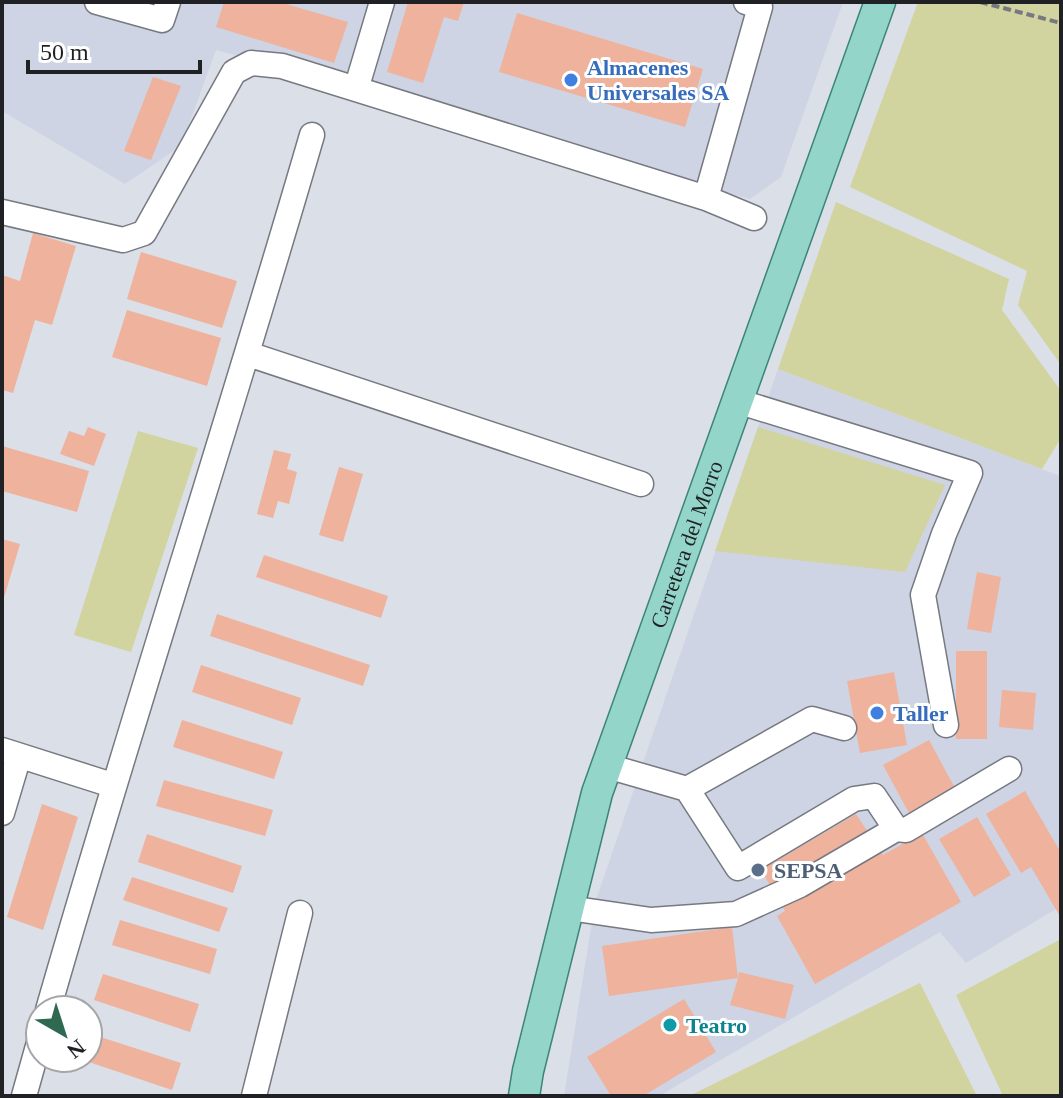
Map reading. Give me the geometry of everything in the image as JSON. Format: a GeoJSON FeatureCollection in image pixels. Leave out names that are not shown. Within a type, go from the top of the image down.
{"type":"FeatureCollection","features":[{"type":"Feature","properties":{"kind":"main road","name":"Carretera del Morro"},"geometry":{"type":"LineString","coordinates":[[524,1096],[597,793],[880,2]]}},
{"type":"Feature","properties":{"kind":"lane"},"geometry":{"type":"LineString","coordinates":[[97,2],[162,20],[168,2]]}},
{"type":"Feature","properties":{"kind":"lane"},"geometry":{"type":"LineString","coordinates":[[360,76],[382,2]]}},
{"type":"Feature","properties":{"kind":"lane"},"geometry":{"type":"LineString","coordinates":[[706,198],[760,7],[746,2]]}},
{"type":"Feature","properties":{"kind":"lane"},"geometry":{"type":"LineString","coordinates":[[2,212],[123,240],[144,233],[234,72],[251,63],[282,66],[706,198],[754,218]]}},
{"type":"Feature","properties":{"kind":"lane"},"geometry":{"type":"LineString","coordinates":[[53,994],[112,785],[248,354],[312,135]]}},
{"type":"Feature","properties":{"kind":"lane"},"geometry":{"type":"LineString","coordinates":[[248,354],[641,484]]}},
{"type":"Feature","properties":{"kind":"lane"},"geometry":{"type":"LineString","coordinates":[[737,401],[970,473],[923,595],[946,725]]}},
{"type":"Feature","properties":{"kind":"lane"},"geometry":{"type":"LineString","coordinates":[[687,789],[812,719],[844,728]]}},
{"type":"Feature","properties":{"kind":"lane"},"geometry":{"type":"LineString","coordinates":[[2,813],[11,753],[112,785]]}},
{"type":"Feature","properties":{"kind":"lane"},"geometry":{"type":"LineString","coordinates":[[607,766],[687,789],[738,868],[854,799],[874,796],[896,829]]}},
{"type":"Feature","properties":{"kind":"lane"},"geometry":{"type":"LineString","coordinates":[[569,908],[651,920],[736,914],[800,885],[896,829],[906,830],[1009,769]]}},
{"type":"Feature","properties":{"kind":"lane"},"geometry":{"type":"LineString","coordinates":[[254,1096],[300,913]]}},
{"type":"Feature","properties":{"kind":"lane"},"geometry":{"type":"LineString","coordinates":[[24,1096],[30,1074]]}},
{"type":"Feature","properties":{"kind":"path"},"geometry":{"type":"LineString","coordinates":[[980,2],[1061,23]]}},
{"type":"Feature","properties":{"kind":"shaded area","name":"Almacenes Universales SA"},"geometry":{"type":"Polygon","coordinates":[[[2,2],[843,2],[781,177],[750,199],[216,50],[181,146],[125,184],[2,111],[2,2]]]}},
{"type":"Feature","properties":{"kind":"shaded area"},"geometry":{"type":"Polygon","coordinates":[[[778,369],[1060,476],[1061,906],[966,963],[940,932],[659,1096],[564,1096],[595,903],[778,369]]]}},
{"type":"Feature","properties":{"kind":"green space"},"geometry":{"type":"Polygon","coordinates":[[[918,2],[1061,2],[1061,365],[1018,305],[1027,271],[850,187],[918,2]]]}},
{"type":"Feature","properties":{"kind":"green space"},"geometry":{"type":"Polygon","coordinates":[[[836,202],[1009,279],[1002,310],[1061,391],[1061,438],[1042,469],[778,369],[836,202]]]}},
{"type":"Feature","properties":{"kind":"green space"},"geometry":{"type":"Polygon","coordinates":[[[758,427],[945,485],[905,572],[715,551],[758,427]]]}},
{"type":"Feature","properties":{"kind":"green space"},"geometry":{"type":"Polygon","coordinates":[[[138,431],[198,448],[131,652],[74,635],[138,431]]]}},
{"type":"Feature","properties":{"kind":"green space"},"geometry":{"type":"Polygon","coordinates":[[[1061,939],[1061,1096],[1003,1096],[956,995],[1061,939]]]}},
{"type":"Feature","properties":{"kind":"green space"},"geometry":{"type":"Polygon","coordinates":[[[920,983],[977,1096],[689,1096],[920,983]]]}},
{"type":"Feature","properties":{"kind":"building"},"geometry":{"type":"Polygon","coordinates":[[[224,2],[279,2],[348,22],[334,63],[216,27],[224,2]]]}},
{"type":"Feature","properties":{"kind":"building"},"geometry":{"type":"Polygon","coordinates":[[[408,2],[464,2],[458,21],[444,17],[423,83],[387,72],[408,2]]]}},
{"type":"Feature","properties":{"kind":"building"},"geometry":{"type":"Polygon","coordinates":[[[517,13],[703,69],[685,127],[499,72],[517,13]]]}},
{"type":"Feature","properties":{"kind":"building"},"geometry":{"type":"Polygon","coordinates":[[[153,77],[181,86],[151,160],[124,151],[153,77]]]}},
{"type":"Feature","properties":{"kind":"building"},"geometry":{"type":"Polygon","coordinates":[[[33,233],[76,246],[52,325],[35,320],[13,393],[2,390],[2,275],[20,281],[33,233]]]}},
{"type":"Feature","properties":{"kind":"building"},"geometry":{"type":"Polygon","coordinates":[[[141,252],[237,281],[222,328],[127,299],[141,252]]]}},
{"type":"Feature","properties":{"kind":"building"},"geometry":{"type":"Polygon","coordinates":[[[127,310],[221,338],[207,386],[112,357],[127,310]]]}},
{"type":"Feature","properties":{"kind":"building"},"geometry":{"type":"Polygon","coordinates":[[[88,427],[106,434],[94,466],[60,454],[69,431],[84,436],[88,427]]]}},
{"type":"Feature","properties":{"kind":"building"},"geometry":{"type":"Polygon","coordinates":[[[2,446],[89,471],[77,512],[2,491],[2,446]]]}},
{"type":"Feature","properties":{"kind":"building"},"geometry":{"type":"Polygon","coordinates":[[[274,450],[291,454],[287,469],[297,472],[289,504],[278,501],[273,518],[257,514],[274,450]]]}},
{"type":"Feature","properties":{"kind":"building"},"geometry":{"type":"Polygon","coordinates":[[[339,467],[363,474],[343,542],[319,535],[339,467]]]}},
{"type":"Feature","properties":{"kind":"building"},"geometry":{"type":"Polygon","coordinates":[[[2,539],[20,544],[3,601],[2,601],[2,539]]]}},
{"type":"Feature","properties":{"kind":"building"},"geometry":{"type":"Polygon","coordinates":[[[264,555],[388,596],[381,618],[256,577],[264,555]]]}},
{"type":"Feature","properties":{"kind":"building"},"geometry":{"type":"Polygon","coordinates":[[[977,572],[1001,577],[991,633],[967,629],[977,572]]]}},
{"type":"Feature","properties":{"kind":"building"},"geometry":{"type":"Polygon","coordinates":[[[217,614],[370,665],[363,686],[210,636],[217,614]]]}},
{"type":"Feature","properties":{"kind":"building"},"geometry":{"type":"Polygon","coordinates":[[[956,651],[987,651],[987,739],[956,739],[956,651]]]}},
{"type":"Feature","properties":{"kind":"building"},"geometry":{"type":"Polygon","coordinates":[[[201,665],[301,698],[292,725],[192,692],[201,665]]]}},
{"type":"Feature","properties":{"kind":"building","name":"Taller"},"geometry":{"type":"Polygon","coordinates":[[[894,672],[907,745],[860,753],[847,681],[894,672]]]}},
{"type":"Feature","properties":{"kind":"building"},"geometry":{"type":"Polygon","coordinates":[[[1002,690],[1036,693],[1033,730],[999,727],[1002,690]]]}},
{"type":"Feature","properties":{"kind":"building"},"geometry":{"type":"Polygon","coordinates":[[[182,720],[283,752],[274,779],[173,747],[182,720]]]}},
{"type":"Feature","properties":{"kind":"building","name":"Taller"},"geometry":{"type":"Polygon","coordinates":[[[929,740],[956,790],[910,815],[883,765],[929,740]]]}},
{"type":"Feature","properties":{"kind":"building"},"geometry":{"type":"Polygon","coordinates":[[[164,780],[273,810],[265,836],[156,806],[164,780]]]}},
{"type":"Feature","properties":{"kind":"building"},"geometry":{"type":"Polygon","coordinates":[[[1025,791],[1061,853],[1061,918],[1031,867],[1021,873],[986,814],[1025,791]]]}},
{"type":"Feature","properties":{"kind":"building"},"geometry":{"type":"Polygon","coordinates":[[[42,804],[78,817],[43,930],[7,917],[42,804]]]}},
{"type":"Feature","properties":{"kind":"building"},"geometry":{"type":"Polygon","coordinates":[[[856,814],[883,855],[922,833],[961,902],[815,984],[777,916],[785,911],[761,870],[856,814]]]}},
{"type":"Feature","properties":{"kind":"building"},"geometry":{"type":"Polygon","coordinates":[[[977,817],[1011,875],[974,897],[939,839],[977,817]]]}},
{"type":"Feature","properties":{"kind":"building"},"geometry":{"type":"Polygon","coordinates":[[[147,834],[242,866],[233,893],[138,862],[147,834]]]}},
{"type":"Feature","properties":{"kind":"building"},"geometry":{"type":"Polygon","coordinates":[[[132,877],[228,908],[219,932],[123,900],[132,877]]]}},
{"type":"Feature","properties":{"kind":"building"},"geometry":{"type":"Polygon","coordinates":[[[120,920],[217,949],[210,974],[112,945],[120,920]]]}},
{"type":"Feature","properties":{"kind":"building"},"geometry":{"type":"Polygon","coordinates":[[[732,927],[738,978],[609,996],[602,946],[732,927]]]}},
{"type":"Feature","properties":{"kind":"building"},"geometry":{"type":"Polygon","coordinates":[[[739,972],[794,985],[785,1019],[730,1005],[739,972]]]}},
{"type":"Feature","properties":{"kind":"building"},"geometry":{"type":"Polygon","coordinates":[[[103,974],[199,1004],[190,1032],[104,1003],[104,994],[96,994],[103,974]]]}},
{"type":"Feature","properties":{"kind":"building","name":"Teatro"},"geometry":{"type":"Polygon","coordinates":[[[684,999],[716,1052],[643,1096],[611,1096],[587,1057],[684,999]]]}},
{"type":"Feature","properties":{"kind":"building"},"geometry":{"type":"Polygon","coordinates":[[[104,1038],[181,1063],[172,1090],[104,1067],[104,1038]]]}},
{"type":"Feature","properties":{"kind":"place","name":"Almacenes Universales SA"},"geometry":{"type":"Point","coordinates":[571,80]}},
{"type":"Feature","properties":{"kind":"place","name":"Taller"},"geometry":{"type":"Point","coordinates":[877,713]}},
{"type":"Feature","properties":{"kind":"place","name":"SEPSA"},"geometry":{"type":"Point","coordinates":[758,870]}},
{"type":"Feature","properties":{"kind":"place","name":"Teatro"},"geometry":{"type":"Point","coordinates":[670,1025]}}]}
